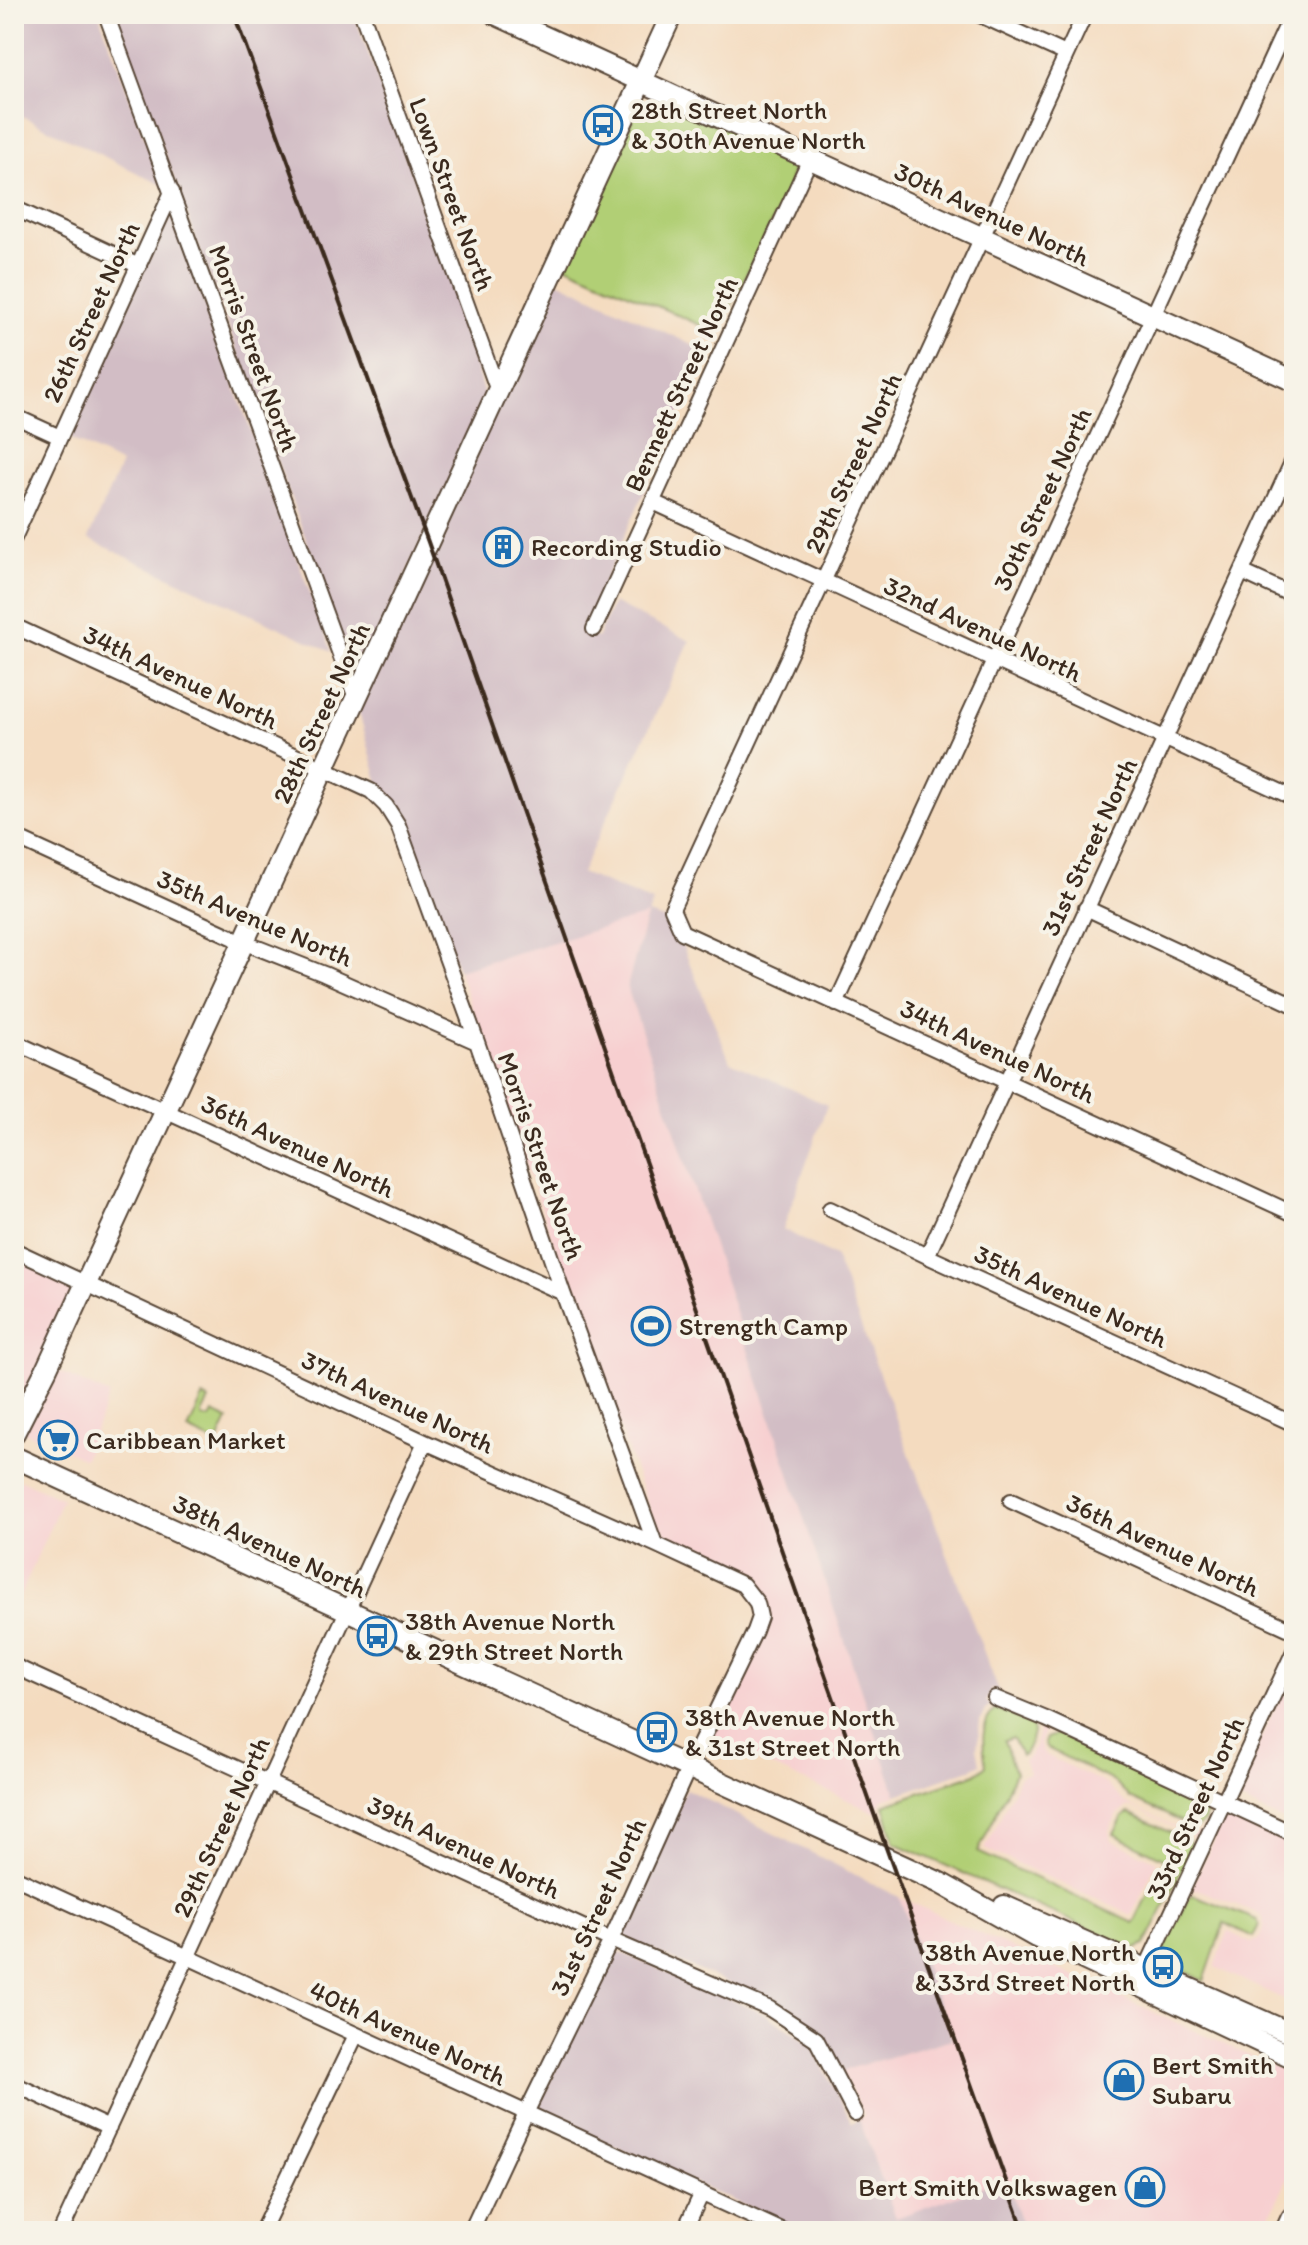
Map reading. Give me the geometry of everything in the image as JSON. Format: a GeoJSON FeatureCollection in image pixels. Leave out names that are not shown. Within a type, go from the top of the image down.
{"type":"FeatureCollection","features":[{"type":"Feature","properties":{"kind":"highway"},"geometry":{"type":"LineString","coordinates":[[1289,2231],[1294,2220]]}},
{"type":"Feature","properties":{"kind":"street","name":"Morris Street North"},"geometry":{"type":"LineString","coordinates":[[106,14],[356,698]]}},
{"type":"Feature","properties":{"kind":"street","name":"Lown Street North"},"geometry":{"type":"LineString","coordinates":[[362,14],[498,391]]}},
{"type":"Feature","properties":{"kind":"street","name":"30th Avenue North"},"geometry":{"type":"LineString","coordinates":[[495,14],[1294,381]]}},
{"type":"Feature","properties":{"kind":"street","name":"28th Street North"},"geometry":{"type":"LineString","coordinates":[[14,1433],[672,14]]}},
{"type":"Feature","properties":{"kind":"street"},"geometry":{"type":"LineString","coordinates":[[978,14],[1066,54]]}},
{"type":"Feature","properties":{"kind":"street","name":"29th Street North"},"geometry":{"type":"LineString","coordinates":[[682,932],[672,909],[1085,14]]}},
{"type":"Feature","properties":{"kind":"street","name":"30th Street North"},"geometry":{"type":"LineString","coordinates":[[836,1004],[1292,14]]}},
{"type":"Feature","properties":{"kind":"street","name":"Bennett Street North"},"geometry":{"type":"LineString","coordinates":[[594,629],[810,159]]}},
{"type":"Feature","properties":{"kind":"street","name":"26th Street North"},"geometry":{"type":"LineString","coordinates":[[14,538],[172,192]]}},
{"type":"Feature","properties":{"kind":"street"},"geometry":{"type":"LineString","coordinates":[[14,208],[139,266]]}},
{"type":"Feature","properties":{"kind":"street"},"geometry":{"type":"LineString","coordinates":[[14,416],[60,437]]}},
{"type":"Feature","properties":{"kind":"street","name":"31st Street North"},"geometry":{"type":"LineString","coordinates":[[927,1256],[1294,458]]}},
{"type":"Feature","properties":{"kind":"street","name":"32nd Avenue North"},"geometry":{"type":"LineString","coordinates":[[653,502],[1294,798]]}},
{"type":"Feature","properties":{"kind":"street"},"geometry":{"type":"LineString","coordinates":[[1242,572],[1294,596]]}},
{"type":"Feature","properties":{"kind":"street","name":"34th Avenue North"},"geometry":{"type":"LineString","coordinates":[[14,626],[371,791]]}},
{"type":"Feature","properties":{"kind":"street","name":"Morris Street North"},"geometry":{"type":"LineString","coordinates":[[371,791],[386,806],[398,825],[655,1544]]}},
{"type":"Feature","properties":{"kind":"street","name":"35th Avenue North"},"geometry":{"type":"LineString","coordinates":[[14,837],[243,942],[324,974],[477,1042]]}},
{"type":"Feature","properties":{"kind":"street"},"geometry":{"type":"LineString","coordinates":[[1086,908],[1294,1005]]}},
{"type":"Feature","properties":{"kind":"street","name":"34th Avenue North"},"geometry":{"type":"LineString","coordinates":[[682,932],[1294,1214]]}},
{"type":"Feature","properties":{"kind":"street","name":"36th Avenue North"},"geometry":{"type":"LineString","coordinates":[[14,1042],[563,1293]]}},
{"type":"Feature","properties":{"kind":"street","name":"35th Avenue North"},"geometry":{"type":"LineString","coordinates":[[830,1209],[1294,1424]]}},
{"type":"Feature","properties":{"kind":"street","name":"37th Avenue North"},"geometry":{"type":"LineString","coordinates":[[14,1250],[425,1442],[743,1585],[757,1603]]}},
{"type":"Feature","properties":{"kind":"street","name":"29th Street North"},"geometry":{"type":"LineString","coordinates":[[61,2231],[425,1442]]}},
{"type":"Feature","properties":{"kind":"street","name":"38th Avenue North"},"geometry":{"type":"LineString","coordinates":[[14,1457],[940,1883],[1036,1937],[1294,2035]]}},
{"type":"Feature","properties":{"kind":"street","name":"36th Avenue North"},"geometry":{"type":"LineString","coordinates":[[1011,1501],[1294,1631]]}},
{"type":"Feature","properties":{"kind":"street","name":"31st Street North"},"geometry":{"type":"LineString","coordinates":[[471,2231],[755,1631],[760,1617],[757,1603]]}},
{"type":"Feature","properties":{"kind":"street","name":"33rd Street North"},"geometry":{"type":"LineString","coordinates":[[1142,1976],[1294,1651]]}},
{"type":"Feature","properties":{"kind":"street","name":"39th Avenue North"},"geometry":{"type":"LineString","coordinates":[[14,1666],[611,1940],[770,2009],[816,2039],[855,2114]]}},
{"type":"Feature","properties":{"kind":"street"},"geometry":{"type":"LineString","coordinates":[[995,1698],[1294,1834]]}},
{"type":"Feature","properties":{"kind":"street","name":"40th Avenue North"},"geometry":{"type":"LineString","coordinates":[[14,1877],[783,2231]]}},
{"type":"Feature","properties":{"kind":"street","name":"38th Avenue North"},"geometry":{"type":"LineString","coordinates":[[1142,1976],[1294,2058]]}},
{"type":"Feature","properties":{"kind":"street"},"geometry":{"type":"LineString","coordinates":[[262,2231],[356,2035]]}},
{"type":"Feature","properties":{"kind":"street"},"geometry":{"type":"LineString","coordinates":[[14,2084],[109,2128]]}},
{"type":"Feature","properties":{"kind":"street"},"geometry":{"type":"LineString","coordinates":[[684,2231],[702,2193]]}},
{"type":"Feature","properties":{"kind":"shaded area"},"geometry":{"type":"Polygon","coordinates":[[[14,14],[99,14],[162,185],[14,112],[14,14]]]}},
{"type":"Feature","properties":{"kind":"shaded area"},"geometry":{"type":"Polygon","coordinates":[[[114,14],[354,14],[451,280],[486,402],[357,680],[179,192],[181,188],[177,187],[114,14]]]}},
{"type":"Feature","properties":{"kind":"shaded area"},"geometry":{"type":"Polygon","coordinates":[[[171,210],[332,652],[88,539],[121,464],[67,437],[171,210]]]}},
{"type":"Feature","properties":{"kind":"shaded area"},"geometry":{"type":"Polygon","coordinates":[[[556,280],[707,352],[598,595],[601,598],[585,632],[597,638],[613,603],[690,641],[581,873],[653,902],[648,914],[670,921],[673,936],[680,940],[730,1061],[827,1105],[783,1229],[835,1257],[999,1692],[991,1689],[986,1702],[992,1705],[985,1710],[980,1721],[977,1748],[980,1764],[896,1795],[627,987],[647,915],[458,970],[404,822],[381,791],[358,709],[556,280]]]}},
{"type":"Feature","properties":{"kind":"shaded area"},"geometry":{"type":"Polygon","coordinates":[[[647,914],[627,987],[896,1795],[883,1799],[879,1807],[881,1815],[710,1739],[761,1634],[767,1602],[746,1578],[660,1538],[570,1293],[572,1290],[484,1042],[486,1039],[482,1037],[458,970],[647,914]]]}},
{"type":"Feature","properties":{"kind":"shaded area"},"geometry":{"type":"Polygon","coordinates":[[[14,1258],[77,1286],[14,1418],[14,1258]]]}},
{"type":"Feature","properties":{"kind":"shaded area"},"geometry":{"type":"Polygon","coordinates":[[[53,1369],[109,1395],[84,1459],[22,1431],[53,1369]]]}},
{"type":"Feature","properties":{"kind":"shaded area"},"geometry":{"type":"Polygon","coordinates":[[[14,1477],[62,1499],[14,1610],[14,1477]]]}},
{"type":"Feature","properties":{"kind":"shaded area"},"geometry":{"type":"Polygon","coordinates":[[[1294,1667],[1294,1826],[1233,1797],[1294,1667]]]}},
{"type":"Feature","properties":{"kind":"shaded area"},"geometry":{"type":"Polygon","coordinates":[[[1038,1724],[1051,1729],[1044,1732],[1039,1742],[1044,1754],[1106,1784],[1127,1804],[1192,1834],[1203,1832],[1197,1844],[1192,1836],[1132,1807],[1118,1814],[1109,1831],[1111,1840],[1157,1861],[1132,1915],[985,1849],[1020,1776],[1029,1773],[1024,1760],[1035,1745],[1038,1724]]]}},
{"type":"Feature","properties":{"kind":"shaded area"},"geometry":{"type":"Polygon","coordinates":[[[686,1789],[899,1897],[952,2039],[841,2071],[820,2032],[774,2003],[619,1936],[686,1789]]]}},
{"type":"Feature","properties":{"kind":"shaded area"},"geometry":{"type":"Polygon","coordinates":[[[1227,1811],[1294,1842],[1294,2004],[1215,1967],[1227,1931],[1251,1943],[1259,1939],[1264,1927],[1260,1914],[1197,1889],[1190,1890],[1227,1811]]]}},
{"type":"Feature","properties":{"kind":"shaded area"},"geometry":{"type":"Polygon","coordinates":[[[899,1897],[1294,2076],[1294,2164],[1263,2231],[1024,2231],[1006,2178],[896,2219],[859,2119],[864,2115],[841,2071],[952,2039],[899,1897]]]}},
{"type":"Feature","properties":{"kind":"shaded area"},"geometry":{"type":"Polygon","coordinates":[[[613,1949],[767,2015],[811,2044],[852,2123],[859,2119],[896,2218],[1006,2178],[1024,2231],[799,2231],[536,2110],[613,1949]]]}},
{"type":"Feature","properties":{"kind":"green space"},"geometry":{"type":"Polygon","coordinates":[[[663,102],[785,155],[793,164],[789,187],[718,333],[562,264],[638,108],[663,102]]]}},
{"type":"Feature","properties":{"kind":"green space"},"geometry":{"type":"Polygon","coordinates":[[[203,1397],[209,1400],[202,1417],[210,1419],[213,1413],[228,1420],[217,1444],[188,1430],[203,1397]]]}},
{"type":"Feature","properties":{"kind":"green space"},"geometry":{"type":"Polygon","coordinates":[[[996,1709],[1028,1722],[1033,1731],[1024,1754],[1021,1755],[1013,1738],[1004,1741],[1015,1773],[978,1852],[1134,1923],[1165,1859],[1114,1834],[1123,1817],[1129,1813],[1189,1841],[1192,1849],[1145,1945],[1135,1949],[895,1843],[884,1805],[975,1774],[986,1766],[985,1728],[996,1709]]]}},
{"type":"Feature","properties":{"kind":"green space"},"geometry":{"type":"Polygon","coordinates":[[[1057,1734],[1195,1798],[1206,1814],[1203,1822],[1195,1828],[1130,1798],[1109,1779],[1047,1748],[1044,1743],[1046,1738],[1057,1734]]]}},
{"type":"Feature","properties":{"kind":"green space"},"geometry":{"type":"Polygon","coordinates":[[[1190,1896],[1257,1920],[1259,1925],[1253,1937],[1224,1923],[1204,1981],[1167,1962],[1164,1949],[1190,1896]]]}},
{"type":"Feature","properties":{"kind":"railway"},"geometry":{"type":"LineString","coordinates":[[234,14],[428,542],[879,1828],[1024,2231]]}},
{"type":"Feature","properties":{"kind":"place","name":"28th Street North & 30th Avenue North"},"geometry":{"type":"Point","coordinates":[603,125]}},
{"type":"Feature","properties":{"kind":"place","name":"Recording Studio"},"geometry":{"type":"Point","coordinates":[503,547]}},
{"type":"Feature","properties":{"kind":"place","name":"Strength Camp"},"geometry":{"type":"Point","coordinates":[651,1326]}},
{"type":"Feature","properties":{"kind":"place","name":"Caribbean Market"},"geometry":{"type":"Point","coordinates":[58,1440]}},
{"type":"Feature","properties":{"kind":"place","name":"38th Avenue North & 29th Street North"},"geometry":{"type":"Point","coordinates":[377,1636]}},
{"type":"Feature","properties":{"kind":"place","name":"38th Avenue North & 31st Street North"},"geometry":{"type":"Point","coordinates":[657,1732]}},
{"type":"Feature","properties":{"kind":"place","name":"38th Avenue North & 33rd Street North"},"geometry":{"type":"Point","coordinates":[1163,1967]}},
{"type":"Feature","properties":{"kind":"place","name":"Bert Smith Subaru"},"geometry":{"type":"Point","coordinates":[1124,2080]}},
{"type":"Feature","properties":{"kind":"place","name":"Bert Smith Volkswagen"},"geometry":{"type":"Point","coordinates":[1145,2187]}}]}
